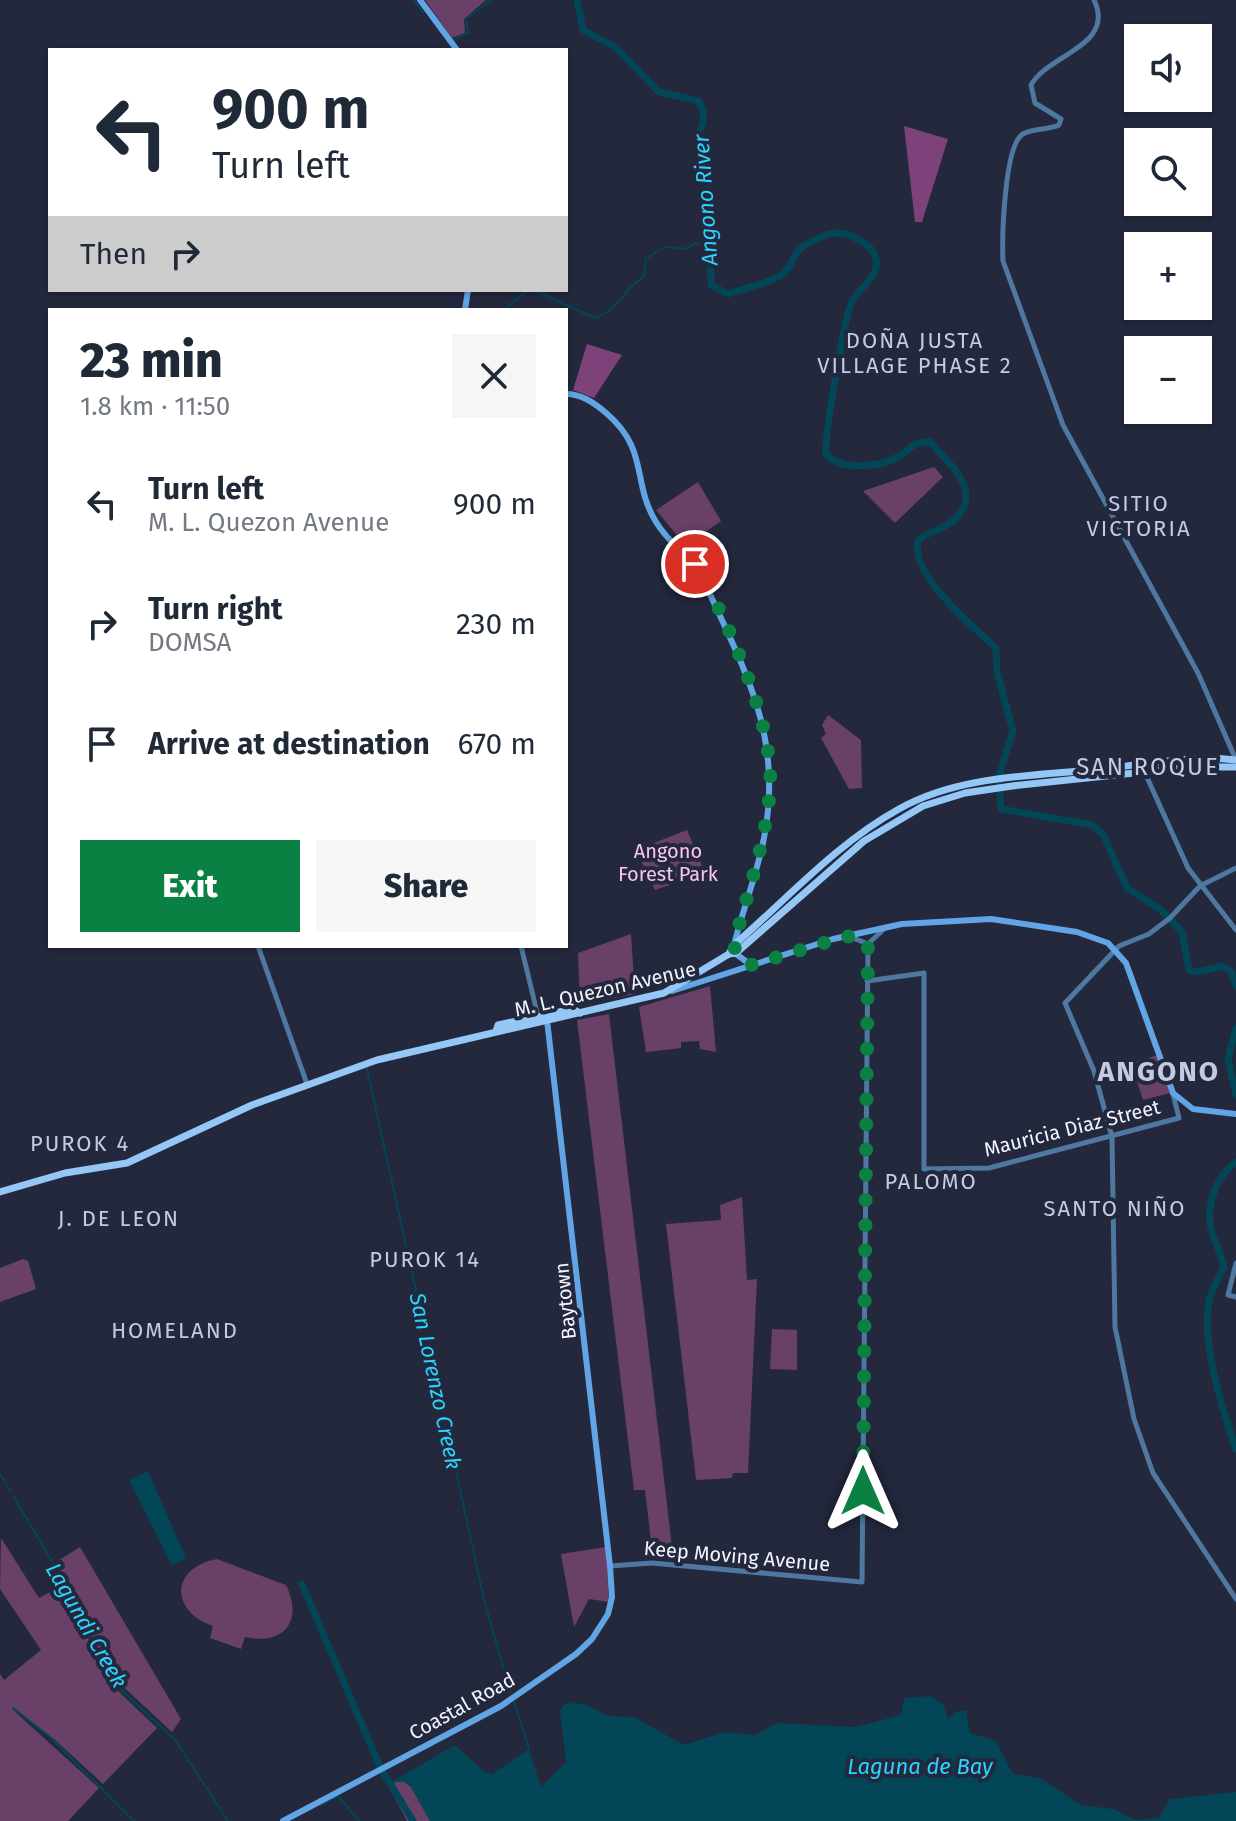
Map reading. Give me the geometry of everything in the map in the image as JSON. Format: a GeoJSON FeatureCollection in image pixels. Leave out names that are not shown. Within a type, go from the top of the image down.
{"type":"FeatureCollection","features":[{"type":"Feature","properties":{"kind":"main road"},"geometry":{"type":"LineString","coordinates":[[420,0],[456,48]]}},
{"type":"Feature","properties":{"kind":"main road"},"geometry":{"type":"LineString","coordinates":[[568,395],[589,400],[616,422],[630,439],[655,522],[702,576],[766,734],[770,786],[766,822],[733,951]]}},
{"type":"Feature","properties":{"kind":"main road"},"geometry":{"type":"LineString","coordinates":[[664,993],[733,951],[860,835],[907,809],[947,794],[978,787],[1197,759],[1236,760]]}},
{"type":"Feature","properties":{"kind":"main road"},"geometry":{"type":"LineString","coordinates":[[1143,768],[1236,767]]}},
{"type":"Feature","properties":{"kind":"main road","name":"M. L. Quezon Avenue"},"geometry":{"type":"LineString","coordinates":[[0,1192],[65,1173],[127,1163],[227,1116],[307,1084],[392,1056],[664,993],[888,926],[961,919],[1017,921],[1077,932],[1116,949]]}},
{"type":"Feature","properties":{"kind":"main road"},"geometry":{"type":"LineString","coordinates":[[1116,949],[1131,972],[1173,1093],[1193,1109],[1233,1114]]}},
{"type":"Feature","properties":{"kind":"main road"},"geometry":{"type":"LineString","coordinates":[[733,951],[751,965]]}},
{"type":"Feature","properties":{"kind":"main road"},"geometry":{"type":"LineString","coordinates":[[496,1031],[498,1025],[538,1016],[573,1009],[580,1013]]}},
{"type":"Feature","properties":{"kind":"main road","name":"Baytown"},"geometry":{"type":"LineString","coordinates":[[547,1020],[612,1580]]}},
{"type":"Feature","properties":{"kind":"main road","name":"Coastal Road"},"geometry":{"type":"LineString","coordinates":[[283,1821],[501,1706],[582,1650],[608,1614],[612,1580]]}},
{"type":"Feature","properties":{"kind":"street"},"geometry":{"type":"LineString","coordinates":[[1094,0],[1099,16],[1093,35],[1081,47],[1050,63],[1031,85],[1035,103],[1061,119],[1059,125],[1050,129],[1026,132],[1014,145],[1002,241],[1003,261],[1063,425],[1198,673],[1236,760]]}},
{"type":"Feature","properties":{"kind":"street"},"geometry":{"type":"LineString","coordinates":[[1143,768],[1200,886],[1236,930]]}},
{"type":"Feature","properties":{"kind":"street"},"geometry":{"type":"LineString","coordinates":[[1236,868],[1200,886],[1164,923],[1116,949],[1065,1003],[1094,1071],[1112,1137],[1115,1322],[1134,1419],[1153,1473],[1236,1599]]}},
{"type":"Feature","properties":{"kind":"street"},"geometry":{"type":"LineString","coordinates":[[867,981],[868,944],[888,926]]}},
{"type":"Feature","properties":{"kind":"street"},"geometry":{"type":"LineString","coordinates":[[847,936],[868,944]]}},
{"type":"Feature","properties":{"kind":"street"},"geometry":{"type":"LineString","coordinates":[[259,948],[307,1084]]}},
{"type":"Feature","properties":{"kind":"street"},"geometry":{"type":"LineString","coordinates":[[521,948],[538,1016]]}},
{"type":"Feature","properties":{"kind":"street","name":"Mauricia Diaz Street"},"geometry":{"type":"LineString","coordinates":[[867,981],[924,973],[924,1169],[989,1168],[1179,1118],[1173,1093]]}},
{"type":"Feature","properties":{"kind":"street","name":"Keep Moving Avenue"},"geometry":{"type":"LineString","coordinates":[[610,1566],[659,1563],[862,1582],[867,981]]}},
{"type":"Feature","properties":{"kind":"street"},"geometry":{"type":"LineString","coordinates":[[1236,1263],[1228,1295],[1236,1297]]}},
{"type":"Feature","properties":{"kind":"green space"},"geometry":{"type":"Polygon","coordinates":[[[425,0],[486,0],[464,19],[465,33],[452,38],[425,0]]]}},
{"type":"Feature","properties":{"kind":"green space"},"geometry":{"type":"Polygon","coordinates":[[[934,467],[943,477],[895,523],[863,491],[934,467]]]}},
{"type":"Feature","properties":{"kind":"green space"},"geometry":{"type":"Polygon","coordinates":[[[698,482],[721,521],[686,546],[656,510],[698,482]]]}},
{"type":"Feature","properties":{"kind":"green space"},"geometry":{"type":"Polygon","coordinates":[[[828,715],[861,740],[862,788],[849,789],[821,738],[826,734],[822,725],[828,715]]]}},
{"type":"Feature","properties":{"kind":"green space","name":"Angono Forest Park"},"geometry":{"type":"Polygon","coordinates":[[[687,830],[705,873],[655,890],[636,850],[687,830]]]}},
{"type":"Feature","properties":{"kind":"green space"},"geometry":{"type":"Polygon","coordinates":[[[631,934],[635,994],[580,1005],[578,953],[631,934]]]}},
{"type":"Feature","properties":{"kind":"green space"},"geometry":{"type":"Polygon","coordinates":[[[710,986],[716,1052],[700,1049],[699,1041],[681,1042],[681,1048],[646,1052],[639,1007],[710,986]]]}},
{"type":"Feature","properties":{"kind":"green space"},"geometry":{"type":"Polygon","coordinates":[[[609,1014],[672,1547],[652,1549],[645,1490],[634,1490],[577,1020],[609,1014]]]}},
{"type":"Feature","properties":{"kind":"green space"},"geometry":{"type":"Polygon","coordinates":[[[1158,1055],[1170,1093],[1143,1100],[1131,1063],[1158,1055]]]}},
{"type":"Feature","properties":{"kind":"green space"},"geometry":{"type":"Polygon","coordinates":[[[742,1197],[747,1280],[757,1279],[748,1473],[733,1473],[732,1478],[696,1480],[666,1224],[721,1220],[720,1205],[742,1197]]]}},
{"type":"Feature","properties":{"kind":"green space"},"geometry":{"type":"Polygon","coordinates":[[[23,1259],[28,1261],[36,1289],[0,1302],[0,1268],[23,1259]]]}},
{"type":"Feature","properties":{"kind":"green space"},"geometry":{"type":"Polygon","coordinates":[[[772,1329],[797,1330],[797,1370],[770,1369],[772,1329]]]}},
{"type":"Feature","properties":{"kind":"green space"},"geometry":{"type":"Polygon","coordinates":[[[1,1538],[39,1598],[61,1586],[116,1689],[157,1728],[103,1784],[54,1739],[11,1708],[99,1788],[68,1821],[0,1821],[0,1674],[4,1680],[41,1650],[0,1589],[1,1538]]]}},
{"type":"Feature","properties":{"kind":"green space"},"geometry":{"type":"Polygon","coordinates":[[[80,1547],[181,1719],[172,1732],[117,1681],[74,1608],[56,1562],[80,1547]]]}},
{"type":"Feature","properties":{"kind":"green space"},"geometry":{"type":"Polygon","coordinates":[[[606,1547],[609,1602],[589,1599],[574,1627],[561,1554],[606,1547]]]}},
{"type":"Feature","properties":{"kind":"green space"},"geometry":{"type":"Polygon","coordinates":[[[217,1559],[286,1585],[293,1610],[286,1628],[270,1638],[245,1637],[241,1649],[210,1638],[213,1626],[189,1610],[181,1590],[190,1571],[217,1559]]]}},
{"type":"Feature","properties":{"kind":"green space"},"geometry":{"type":"Polygon","coordinates":[[[402,1780],[414,1789],[430,1821],[407,1821],[388,1785],[402,1780]]]}},
{"type":"Feature","properties":{"kind":"shaded area"},"geometry":{"type":"Polygon","coordinates":[[[904,126],[948,139],[922,222],[915,222],[904,126]]]}},
{"type":"Feature","properties":{"kind":"shaded area"},"geometry":{"type":"Polygon","coordinates":[[[587,344],[622,355],[594,398],[573,390],[587,344]]]}},
{"type":"Feature","properties":{"kind":"water"},"geometry":{"type":"Polygon","coordinates":[[[148,1471],[186,1558],[172,1566],[129,1480],[148,1471]]]}},
{"type":"Feature","properties":{"kind":"water","name":"Laguna de Bay"},"geometry":{"type":"Polygon","coordinates":[[[930,1696],[944,1705],[948,1719],[955,1712],[966,1710],[970,1733],[996,1741],[1013,1774],[1040,1778],[1081,1805],[1113,1809],[1135,1820],[1159,1818],[1170,1799],[1236,1792],[1236,1821],[430,1821],[408,1782],[391,1782],[455,1745],[485,1772],[492,1774],[529,1749],[541,1787],[566,1762],[560,1711],[566,1703],[585,1704],[608,1716],[634,1717],[684,1745],[725,1732],[755,1735],[777,1723],[855,1727],[901,1715],[904,1698],[930,1696]]]}},
{"type":"Feature","properties":{"kind":"waterway"},"geometry":{"type":"LineString","coordinates":[[414,0],[423,13]]}},
{"type":"Feature","properties":{"kind":"waterway"},"geometry":{"type":"LineString","coordinates":[[454,40],[468,33],[466,19],[491,0]]}},
{"type":"Feature","properties":{"kind":"waterway","name":"Angono River"},"geometry":{"type":"LineString","coordinates":[[577,0],[583,30],[615,47],[659,92],[699,101],[703,118],[698,134],[709,197],[711,285],[728,294],[773,279],[785,272],[802,248],[832,234],[854,237],[874,253],[875,271],[849,308],[826,454],[840,463],[870,465],[896,458],[915,445],[930,442],[961,479],[966,500],[962,510],[949,524],[919,539],[918,552],[922,567],[944,598],[996,648],[997,672],[1013,731],[999,776],[1001,809],[1092,825],[1103,834],[1127,888],[1161,910],[1182,932],[1189,970],[1196,972],[1222,966],[1231,971],[1236,986]]}},
{"type":"Feature","properties":{"kind":"waterway"},"geometry":{"type":"LineString","coordinates":[[537,292],[595,318],[610,310],[644,277],[646,259],[664,247],[685,249],[696,243],[710,247]]}},
{"type":"Feature","properties":{"kind":"waterway"},"geometry":{"type":"LineString","coordinates":[[506,308],[526,292]]}},
{"type":"Feature","properties":{"kind":"waterway","name":"Angono River"},"geometry":{"type":"LineString","coordinates":[[1236,1028],[1228,1059],[1236,1095]]}},
{"type":"Feature","properties":{"kind":"waterway","name":"San Lorenzo Creek"},"geometry":{"type":"LineString","coordinates":[[367,1069],[485,1603],[510,1692]]}},
{"type":"Feature","properties":{"kind":"waterway","name":"Angono River"},"geometry":{"type":"LineString","coordinates":[[1236,1162],[1217,1185],[1211,1205],[1213,1236],[1224,1267],[1210,1296],[1207,1317],[1214,1375],[1236,1449]]}},
{"type":"Feature","properties":{"kind":"waterway","name":"Lagundi Creek"},"geometry":{"type":"LineString","coordinates":[[0,1474],[10,1490]]}},
{"type":"Feature","properties":{"kind":"waterway","name":"Lagundi Creek"},"geometry":{"type":"LineString","coordinates":[[14,1497],[64,1582],[76,1615],[115,1684],[176,1741],[228,1821]]}},
{"type":"Feature","properties":{"kind":"waterway"},"geometry":{"type":"LineString","coordinates":[[302,1584],[380,1767],[413,1821]]}},
{"type":"Feature","properties":{"kind":"waterway","name":"San Lorenzo Creek"},"geometry":{"type":"LineString","coordinates":[[514,1702],[529,1749]]}},
{"type":"Feature","properties":{"kind":"waterway"},"geometry":{"type":"LineString","coordinates":[[13,1708],[51,1738],[134,1821]]}},
{"type":"Feature","properties":{"kind":"waterway"},"geometry":{"type":"LineString","coordinates":[[338,1796],[359,1821]]}},
{"type":"Feature","properties":{"kind":"waterway"},"geometry":{"type":"LineString","coordinates":[[321,1805],[336,1797]]}},
{"type":"Feature","properties":{"kind":"district","name":"DOÑA JUSTA VILLAGE PHASE 2"},"geometry":{"type":"Point","coordinates":[915,352]}},
{"type":"Feature","properties":{"kind":"district","name":"SITIO VICTORIA"},"geometry":{"type":"Point","coordinates":[1139,516]}},
{"type":"Feature","properties":{"kind":"district","name":"SAN ROQUE"},"geometry":{"type":"Point","coordinates":[1148,767]}},
{"type":"Feature","properties":{"kind":"district","name":"ANGONO"},"geometry":{"type":"Point","coordinates":[1159,1071]}},
{"type":"Feature","properties":{"kind":"district","name":"PUROK 4"},"geometry":{"type":"Point","coordinates":[80,1143]}},
{"type":"Feature","properties":{"kind":"district","name":"PALOMO"},"geometry":{"type":"Point","coordinates":[931,1181]}},
{"type":"Feature","properties":{"kind":"district","name":"SANTO NIÑO"},"geometry":{"type":"Point","coordinates":[1115,1208]}},
{"type":"Feature","properties":{"kind":"district","name":"J. DE LEON"},"geometry":{"type":"Point","coordinates":[119,1218]}},
{"type":"Feature","properties":{"kind":"district","name":"PUROK 14"},"geometry":{"type":"Point","coordinates":[425,1259]}},
{"type":"Feature","properties":{"kind":"district","name":"HOMELAND"},"geometry":{"type":"Point","coordinates":[175,1330]}},
{"type":"Feature","properties":{"kind":"route"},"geometry":{"type":"LineString","coordinates":[[695,564],[738,658],[758,708],[769,747],[770,786],[766,822],[734,945],[736,953],[751,965],[847,936],[868,944],[863,1491]]}}]}
